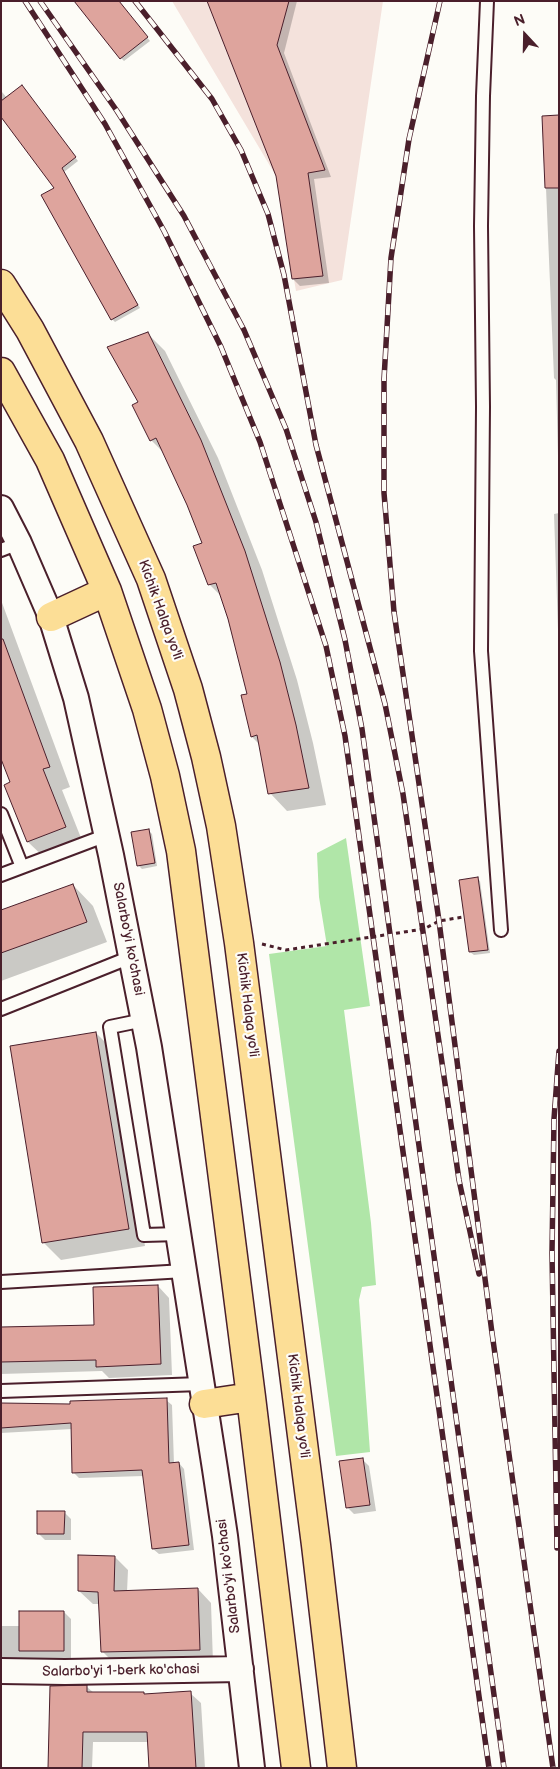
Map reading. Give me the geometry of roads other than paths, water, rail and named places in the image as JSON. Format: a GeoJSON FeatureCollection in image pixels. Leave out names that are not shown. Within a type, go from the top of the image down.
{"type":"FeatureCollection","features":[{"type":"Feature","properties":{"kind":"highway","name":"Kichik Halqa yo'li"},"geometry":{"type":"LineString","coordinates":[[1,284],[30,330],[90,441],[148,570],[188,689],[206,757],[221,826],[239,943],[316,1545],[342,1768]]}},
{"type":"Feature","properties":{"kind":"highway"},"geometry":{"type":"LineString","coordinates":[[1,372],[50,460],[106,591],[147,709],[165,776],[181,851],[251,1397],[296,1768]]}},
{"type":"Feature","properties":{"kind":"highway"},"geometry":{"type":"LineString","coordinates":[[51,617],[106,591]]}},
{"type":"Feature","properties":{"kind":"highway"},"geometry":{"type":"LineString","coordinates":[[203,1394],[251,1397]]}},
{"type":"Feature","properties":{"kind":"street","name":"Salarbo'yi ko'chasi"},"geometry":{"type":"LineString","coordinates":[[1,508],[10,547],[51,617],[76,698],[107,835],[144,1020],[225,1536],[252,1768]]}},
{"type":"Feature","properties":{"kind":"street","name":"Salarbo'yi 1-berk ko'chasi"},"geometry":{"type":"LineString","coordinates":[[1,1671],[65,1672],[240,1669]]}},
{"type":"Feature","properties":{"kind":"lane"},"geometry":{"type":"LineString","coordinates":[[487,1],[481,226],[483,398],[482,651],[501,930]]}},
{"type":"Feature","properties":{"kind":"lane"},"geometry":{"type":"LineString","coordinates":[[1,814],[22,867]]}},
{"type":"Feature","properties":{"kind":"lane"},"geometry":{"type":"LineString","coordinates":[[1,875],[107,835]]}},
{"type":"Feature","properties":{"kind":"lane"},"geometry":{"type":"LineString","coordinates":[[1,1009],[131,957]]}},
{"type":"Feature","properties":{"kind":"lane"},"geometry":{"type":"LineString","coordinates":[[144,1020],[110,1027],[144,1235],[179,1234]]}},
{"type":"Feature","properties":{"kind":"lane"},"geometry":{"type":"LineString","coordinates":[[1,1282],[184,1272]]}},
{"type":"Feature","properties":{"kind":"lane"},"geometry":{"type":"LineString","coordinates":[[1,1390],[203,1394]]}},
{"type":"Feature","properties":{"kind":"railway"},"geometry":{"type":"LineString","coordinates":[[25,1],[105,124],[164,231],[221,347],[260,442],[326,646],[345,736],[489,1768]]}},
{"type":"Feature","properties":{"kind":"railway"},"geometry":{"type":"LineString","coordinates":[[40,1],[117,111],[184,216],[244,330],[286,429],[316,522],[345,640],[362,729],[504,1768]]}},
{"type":"Feature","properties":{"kind":"railway"},"geometry":{"type":"LineString","coordinates":[[135,1],[212,99],[241,150],[268,214],[284,275],[316,445],[385,704],[403,794],[459,1180],[479,1274]]}},
{"type":"Feature","properties":{"kind":"railway"},"geometry":{"type":"LineString","coordinates":[[440,1],[409,139],[391,258],[384,379],[384,493],[394,612],[439,921],[492,1333],[553,1768]]}},
{"type":"Feature","properties":{"kind":"railway"},"geometry":{"type":"LineString","coordinates":[[557,1548],[552,1253],[554,1119],[559,1051]]}}]}
